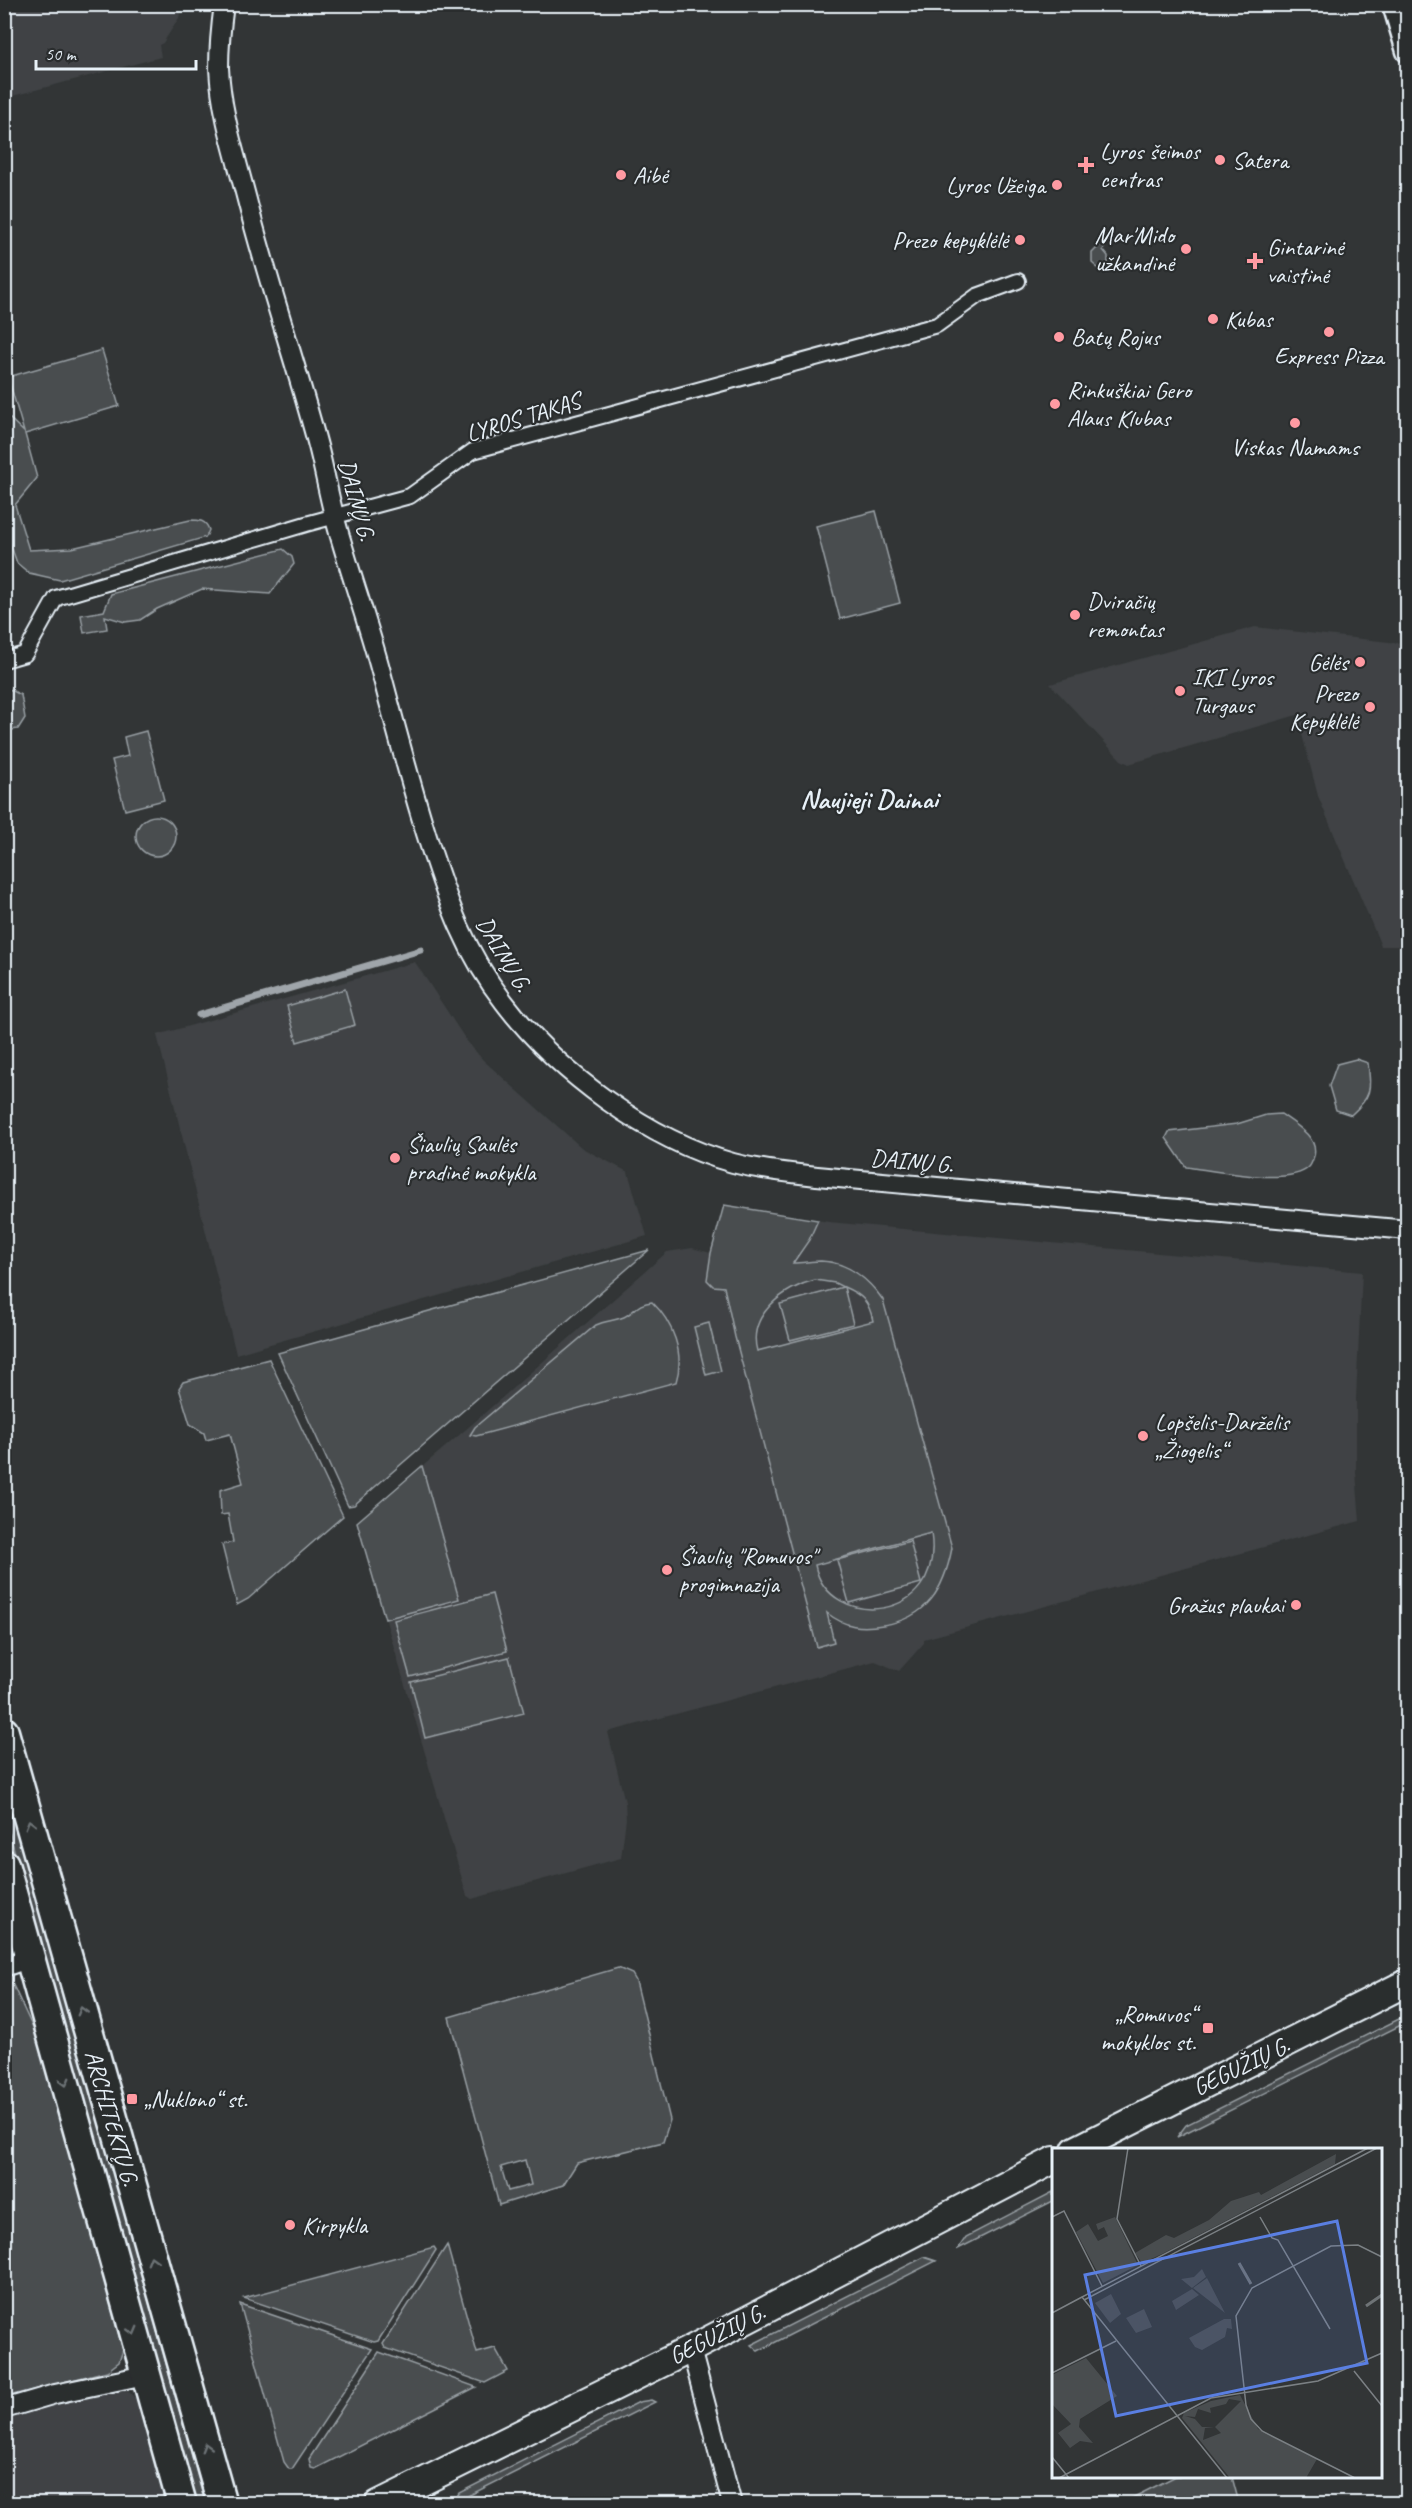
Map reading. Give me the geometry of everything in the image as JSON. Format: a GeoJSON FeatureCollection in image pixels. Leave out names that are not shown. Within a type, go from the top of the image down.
{"type":"FeatureCollection","features":[{"type":"Feature","properties":{"kind":"main road","name":"ARCHITEKTŲ G."},"geometry":{"type":"LineString","coordinates":[[4,1732],[222,2504]]}},
{"type":"Feature","properties":{"kind":"main road","name":"ARCHITEKTŲ G."},"geometry":{"type":"LineString","coordinates":[[4,1864],[17,1962],[145,2375],[182,2504]]}},
{"type":"Feature","properties":{"kind":"main road","name":"GEGUŽIŲ G."},"geometry":{"type":"LineString","coordinates":[[1079,2148],[1407,1982]]}},
{"type":"Feature","properties":{"kind":"main road","name":"GEGUŽIŲ G."},"geometry":{"type":"LineString","coordinates":[[378,2504],[691,2349],[1052,2161]]}},
{"type":"Feature","properties":{"kind":"street","name":"DAINŲ G."},"geometry":{"type":"LineString","coordinates":[[224,4],[219,71],[223,102],[262,257],[318,445],[334,516],[380,667],[409,780],[440,876],[469,951],[483,975],[520,1022],[547,1051],[622,1112],[661,1135],[734,1163],[782,1172],[1060,1200],[1407,1230]]}},
{"type":"Feature","properties":{"kind":"street"},"geometry":{"type":"LineString","coordinates":[[1394,4],[1407,51]]}},
{"type":"Feature","properties":{"kind":"street","name":"LYROS TAKAS"},"geometry":{"type":"LineString","coordinates":[[4,660],[25,654],[56,598],[334,516],[410,496],[473,451],[937,325],[977,296],[1018,281]]}},
{"type":"Feature","properties":{"kind":"street"},"geometry":{"type":"LineString","coordinates":[[691,2349],[732,2504]]}},
{"type":"Feature","properties":{"kind":"street"},"geometry":{"type":"LineString","coordinates":[[4,2409],[55,2394],[145,2375]]}},
{"type":"Feature","properties":{"kind":"shaded area"},"geometry":{"type":"Polygon","coordinates":[[[5,4],[182,5],[179,18],[163,43],[159,45],[161,57],[5,98],[5,4]]]}},
{"type":"Feature","properties":{"kind":"shaded area"},"geometry":{"type":"Polygon","coordinates":[[[1104,241],[1107,243],[1103,250],[1108,256],[1108,263],[1113,266],[1113,271],[1099,269],[1092,263],[1092,253],[1104,241]]]}},
{"type":"Feature","properties":{"kind":"shaded area"},"geometry":{"type":"Polygon","coordinates":[[[102,350],[119,406],[25,434],[37,478],[15,505],[29,550],[72,548],[190,520],[204,522],[209,530],[206,537],[60,580],[29,573],[17,563],[5,529],[5,414],[24,432],[8,377],[102,350]]]}},
{"type":"Feature","properties":{"kind":"shaded area"},"geometry":{"type":"Polygon","coordinates":[[[876,511],[900,603],[840,619],[816,526],[876,511]]]}},
{"type":"Feature","properties":{"kind":"shaded area"},"geometry":{"type":"Polygon","coordinates":[[[283,549],[292,557],[294,564],[270,594],[202,589],[157,609],[140,620],[125,622],[105,616],[107,629],[84,633],[81,615],[104,611],[111,594],[283,549]]]}},
{"type":"Feature","properties":{"kind":"shaded area"},"geometry":{"type":"Polygon","coordinates":[[[1255,627],[1407,644],[1408,896],[1403,951],[1398,946],[1381,946],[1318,796],[1297,715],[1129,764],[1121,760],[1050,684],[1255,627]]]}},
{"type":"Feature","properties":{"kind":"shaded area"},"geometry":{"type":"Polygon","coordinates":[[[5,689],[21,695],[25,718],[18,729],[5,731],[5,689]]]}},
{"type":"Feature","properties":{"kind":"shaded area"},"geometry":{"type":"Polygon","coordinates":[[[146,731],[164,800],[125,810],[112,760],[128,756],[124,737],[146,731]]]}},
{"type":"Feature","properties":{"kind":"shaded area"},"geometry":{"type":"Polygon","coordinates":[[[156,816],[170,822],[176,836],[170,850],[156,856],[142,850],[136,836],[142,822],[156,816]]]}},
{"type":"Feature","properties":{"kind":"shaded area","name":"Šiaulių Saulės pradinė mokykla"},"geometry":{"type":"Polygon","coordinates":[[[415,962],[466,1040],[483,1060],[582,1148],[628,1172],[647,1236],[236,1354],[157,1035],[415,962]]]}},
{"type":"Feature","properties":{"kind":"shaded area"},"geometry":{"type":"Polygon","coordinates":[[[345,989],[355,1025],[297,1042],[287,1006],[345,989]]]}},
{"type":"Feature","properties":{"kind":"shaded area"},"geometry":{"type":"Polygon","coordinates":[[[1356,1059],[1368,1063],[1370,1080],[1363,1103],[1351,1115],[1336,1110],[1329,1086],[1337,1064],[1356,1059]]]}},
{"type":"Feature","properties":{"kind":"shaded area"},"geometry":{"type":"Polygon","coordinates":[[[1281,1114],[1305,1132],[1314,1145],[1315,1152],[1311,1164],[1299,1173],[1269,1177],[1250,1176],[1186,1167],[1166,1138],[1169,1132],[1237,1124],[1266,1115],[1281,1114]]]}},
{"type":"Feature","properties":{"kind":"shaded area","name":"Šiaulių \"Romuvos\" progimnazija"},"geometry":{"type":"Polygon","coordinates":[[[724,1205],[829,1222],[1362,1272],[1356,1399],[1356,1472],[1360,1521],[924,1639],[924,1643],[899,1671],[875,1661],[608,1732],[625,1802],[626,1819],[621,1858],[472,1899],[467,1896],[357,1522],[667,1252],[692,1248],[711,1253],[724,1205]]]}},
{"type":"Feature","properties":{"kind":"shaded area"},"geometry":{"type":"Polygon","coordinates":[[[724,1205],[818,1220],[809,1240],[793,1263],[821,1261],[840,1265],[857,1273],[883,1300],[952,1548],[949,1563],[938,1589],[922,1609],[911,1616],[883,1625],[860,1627],[847,1624],[827,1613],[834,1642],[817,1647],[735,1337],[724,1287],[713,1286],[707,1280],[711,1253],[724,1205]],[[815,1280],[792,1289],[771,1305],[758,1326],[755,1338],[757,1351],[873,1321],[864,1300],[844,1287],[853,1324],[790,1340],[780,1304],[843,1287],[835,1283],[815,1280]],[[931,1533],[815,1565],[824,1586],[841,1601],[861,1608],[883,1608],[904,1601],[921,1586],[931,1563],[931,1533]]]}},
{"type":"Feature","properties":{"kind":"shaded area"},"geometry":{"type":"Polygon","coordinates":[[[649,1250],[354,1505],[348,1506],[278,1353],[649,1250]]]}},
{"type":"Feature","properties":{"kind":"shaded area"},"geometry":{"type":"Polygon","coordinates":[[[652,1302],[666,1319],[675,1339],[679,1360],[676,1382],[476,1436],[470,1435],[475,1427],[596,1325],[618,1319],[642,1304],[652,1302]]]}},
{"type":"Feature","properties":{"kind":"shaded area"},"geometry":{"type":"Polygon","coordinates":[[[709,1323],[721,1371],[706,1375],[694,1327],[709,1323]]]}},
{"type":"Feature","properties":{"kind":"shaded area"},"geometry":{"type":"Polygon","coordinates":[[[269,1359],[343,1516],[248,1599],[237,1605],[222,1545],[233,1542],[228,1514],[221,1515],[220,1490],[243,1483],[230,1434],[206,1440],[204,1433],[190,1424],[179,1388],[183,1382],[269,1359]]]}},
{"type":"Feature","properties":{"kind":"shaded area"},"geometry":{"type":"Polygon","coordinates":[[[422,1466],[459,1599],[385,1619],[357,1522],[422,1466]]]}},
{"type":"Feature","properties":{"kind":"shaded area"},"geometry":{"type":"Polygon","coordinates":[[[910,1541],[921,1583],[849,1603],[837,1560],[910,1541]]]}},
{"type":"Feature","properties":{"kind":"shaded area"},"geometry":{"type":"Polygon","coordinates":[[[492,1594],[507,1651],[410,1677],[394,1620],[492,1594]]]}},
{"type":"Feature","properties":{"kind":"shaded area"},"geometry":{"type":"Polygon","coordinates":[[[509,1657],[524,1713],[425,1738],[411,1682],[509,1657]]]}},
{"type":"Feature","properties":{"kind":"shaded area"},"geometry":{"type":"Polygon","coordinates":[[[4,1782],[205,2503],[194,2503],[5,1817],[4,1782]]]}},
{"type":"Feature","properties":{"kind":"shaded area"},"geometry":{"type":"Polygon","coordinates":[[[618,1968],[632,1974],[636,1981],[670,2120],[663,2142],[577,2163],[563,2185],[499,2205],[449,2017],[618,1968]],[[525,2160],[501,2167],[508,2191],[531,2185],[525,2160]]]}},
{"type":"Feature","properties":{"kind":"shaded area"},"geometry":{"type":"Polygon","coordinates":[[[5,1979],[12,1983],[38,2039],[123,2350],[119,2362],[107,2371],[5,2397],[5,1979]]]}},
{"type":"Feature","properties":{"kind":"shaded area"},"geometry":{"type":"Polygon","coordinates":[[[1407,2015],[1407,2022],[1177,2137],[1186,2125],[1407,2015]]]}},
{"type":"Feature","properties":{"kind":"shaded area"},"geometry":{"type":"Polygon","coordinates":[[[1052,2193],[1052,2202],[958,2249],[966,2237],[1052,2193]]]}},
{"type":"Feature","properties":{"kind":"shaded area"},"geometry":{"type":"Polygon","coordinates":[[[447,2245],[477,2353],[495,2348],[508,2371],[485,2383],[385,2348],[383,2344],[447,2245]]]}},
{"type":"Feature","properties":{"kind":"shaded area"},"geometry":{"type":"Polygon","coordinates":[[[434,2247],[436,2250],[378,2341],[374,2342],[244,2298],[434,2247]]]}},
{"type":"Feature","properties":{"kind":"shaded area"},"geometry":{"type":"Polygon","coordinates":[[[924,2257],[936,2261],[758,2351],[751,2345],[924,2257]]]}},
{"type":"Feature","properties":{"kind":"shaded area"},"geometry":{"type":"Polygon","coordinates":[[[240,2304],[372,2349],[292,2469],[289,2469],[284,2462],[240,2304]]]}},
{"type":"Feature","properties":{"kind":"shaded area"},"geometry":{"type":"Polygon","coordinates":[[[379,2352],[476,2387],[315,2469],[311,2468],[309,2459],[379,2352]]]}},
{"type":"Feature","properties":{"kind":"shaded area"},"geometry":{"type":"Polygon","coordinates":[[[116,2388],[129,2392],[137,2400],[146,2417],[169,2503],[5,2504],[5,2419],[116,2388]]]}},
{"type":"Feature","properties":{"kind":"shaded area"},"geometry":{"type":"Polygon","coordinates":[[[651,2400],[655,2402],[456,2502],[455,2499],[459,2493],[639,2402],[651,2400]]]}},
{"type":"Feature","properties":{"kind":"shaded area"},"geometry":{"type":"Polygon","coordinates":[[[1172,2478],[1232,2478],[1239,2503],[1122,2503],[1172,2478]]]}},
{"type":"Feature","properties":{"kind":"waterway"},"geometry":{"type":"LineString","coordinates":[[199,1015],[421,950]]}},
{"type":"Feature","properties":{"kind":"place","name":"Satera"},"geometry":{"type":"Point","coordinates":[1220,160]}},
{"type":"Feature","properties":{"kind":"place","name":"Lyros šeimos centras"},"geometry":{"type":"Point","coordinates":[1086,165]}},
{"type":"Feature","properties":{"kind":"place","name":"Aibė"},"geometry":{"type":"Point","coordinates":[621,175]}},
{"type":"Feature","properties":{"kind":"place","name":"Lyros Užeiga"},"geometry":{"type":"Point","coordinates":[1057,185]}},
{"type":"Feature","properties":{"kind":"place","name":"Prezo kepyklėlė"},"geometry":{"type":"Point","coordinates":[1020,240]}},
{"type":"Feature","properties":{"kind":"place","name":"Mar'Mido užkandinė"},"geometry":{"type":"Point","coordinates":[1186,249]}},
{"type":"Feature","properties":{"kind":"place","name":"Gintarinė vaistinė"},"geometry":{"type":"Point","coordinates":[1255,261]}},
{"type":"Feature","properties":{"kind":"place","name":"Kubas"},"geometry":{"type":"Point","coordinates":[1213,319]}},
{"type":"Feature","properties":{"kind":"place","name":"Express Pizza"},"geometry":{"type":"Point","coordinates":[1329,332]}},
{"type":"Feature","properties":{"kind":"place","name":"Batų Rojus"},"geometry":{"type":"Point","coordinates":[1059,337]}},
{"type":"Feature","properties":{"kind":"place","name":"Rinkuškiai Gero Alaus Klubas"},"geometry":{"type":"Point","coordinates":[1055,404]}},
{"type":"Feature","properties":{"kind":"place","name":"Viskas Namams"},"geometry":{"type":"Point","coordinates":[1295,423]}},
{"type":"Feature","properties":{"kind":"place","name":"Dviračių remontas"},"geometry":{"type":"Point","coordinates":[1075,615]}},
{"type":"Feature","properties":{"kind":"place","name":"Gėlės"},"geometry":{"type":"Point","coordinates":[1360,662]}},
{"type":"Feature","properties":{"kind":"place","name":"IKI Lyros Turgaus"},"geometry":{"type":"Point","coordinates":[1180,691]}},
{"type":"Feature","properties":{"kind":"place","name":"Prezo Kepyklėlė"},"geometry":{"type":"Point","coordinates":[1370,707]}},
{"type":"Feature","properties":{"kind":"place","name":"Šiaulių Saulės pradinė mokykla"},"geometry":{"type":"Point","coordinates":[395,1158]}},
{"type":"Feature","properties":{"kind":"place","name":"Lopšelis-Darželis „Žiogelis“"},"geometry":{"type":"Point","coordinates":[1143,1436]}},
{"type":"Feature","properties":{"kind":"place","name":"Šiaulių \"Romuvos\" progimnazija"},"geometry":{"type":"Point","coordinates":[667,1570]}},
{"type":"Feature","properties":{"kind":"place","name":"Gražus plaukai"},"geometry":{"type":"Point","coordinates":[1296,1605]}},
{"type":"Feature","properties":{"kind":"place","name":"„Romuvos“ mokyklos st."},"geometry":{"type":"Point","coordinates":[1208,2028]}},
{"type":"Feature","properties":{"kind":"place","name":"„Nuklono“ st."},"geometry":{"type":"Point","coordinates":[132,2099]}},
{"type":"Feature","properties":{"kind":"place","name":"Kirpykla"},"geometry":{"type":"Point","coordinates":[290,2225]}},
{"type":"Feature","properties":{"kind":"district","name":"Naujieji Dainai"},"geometry":{"type":"Point","coordinates":[869,799]}}]}
